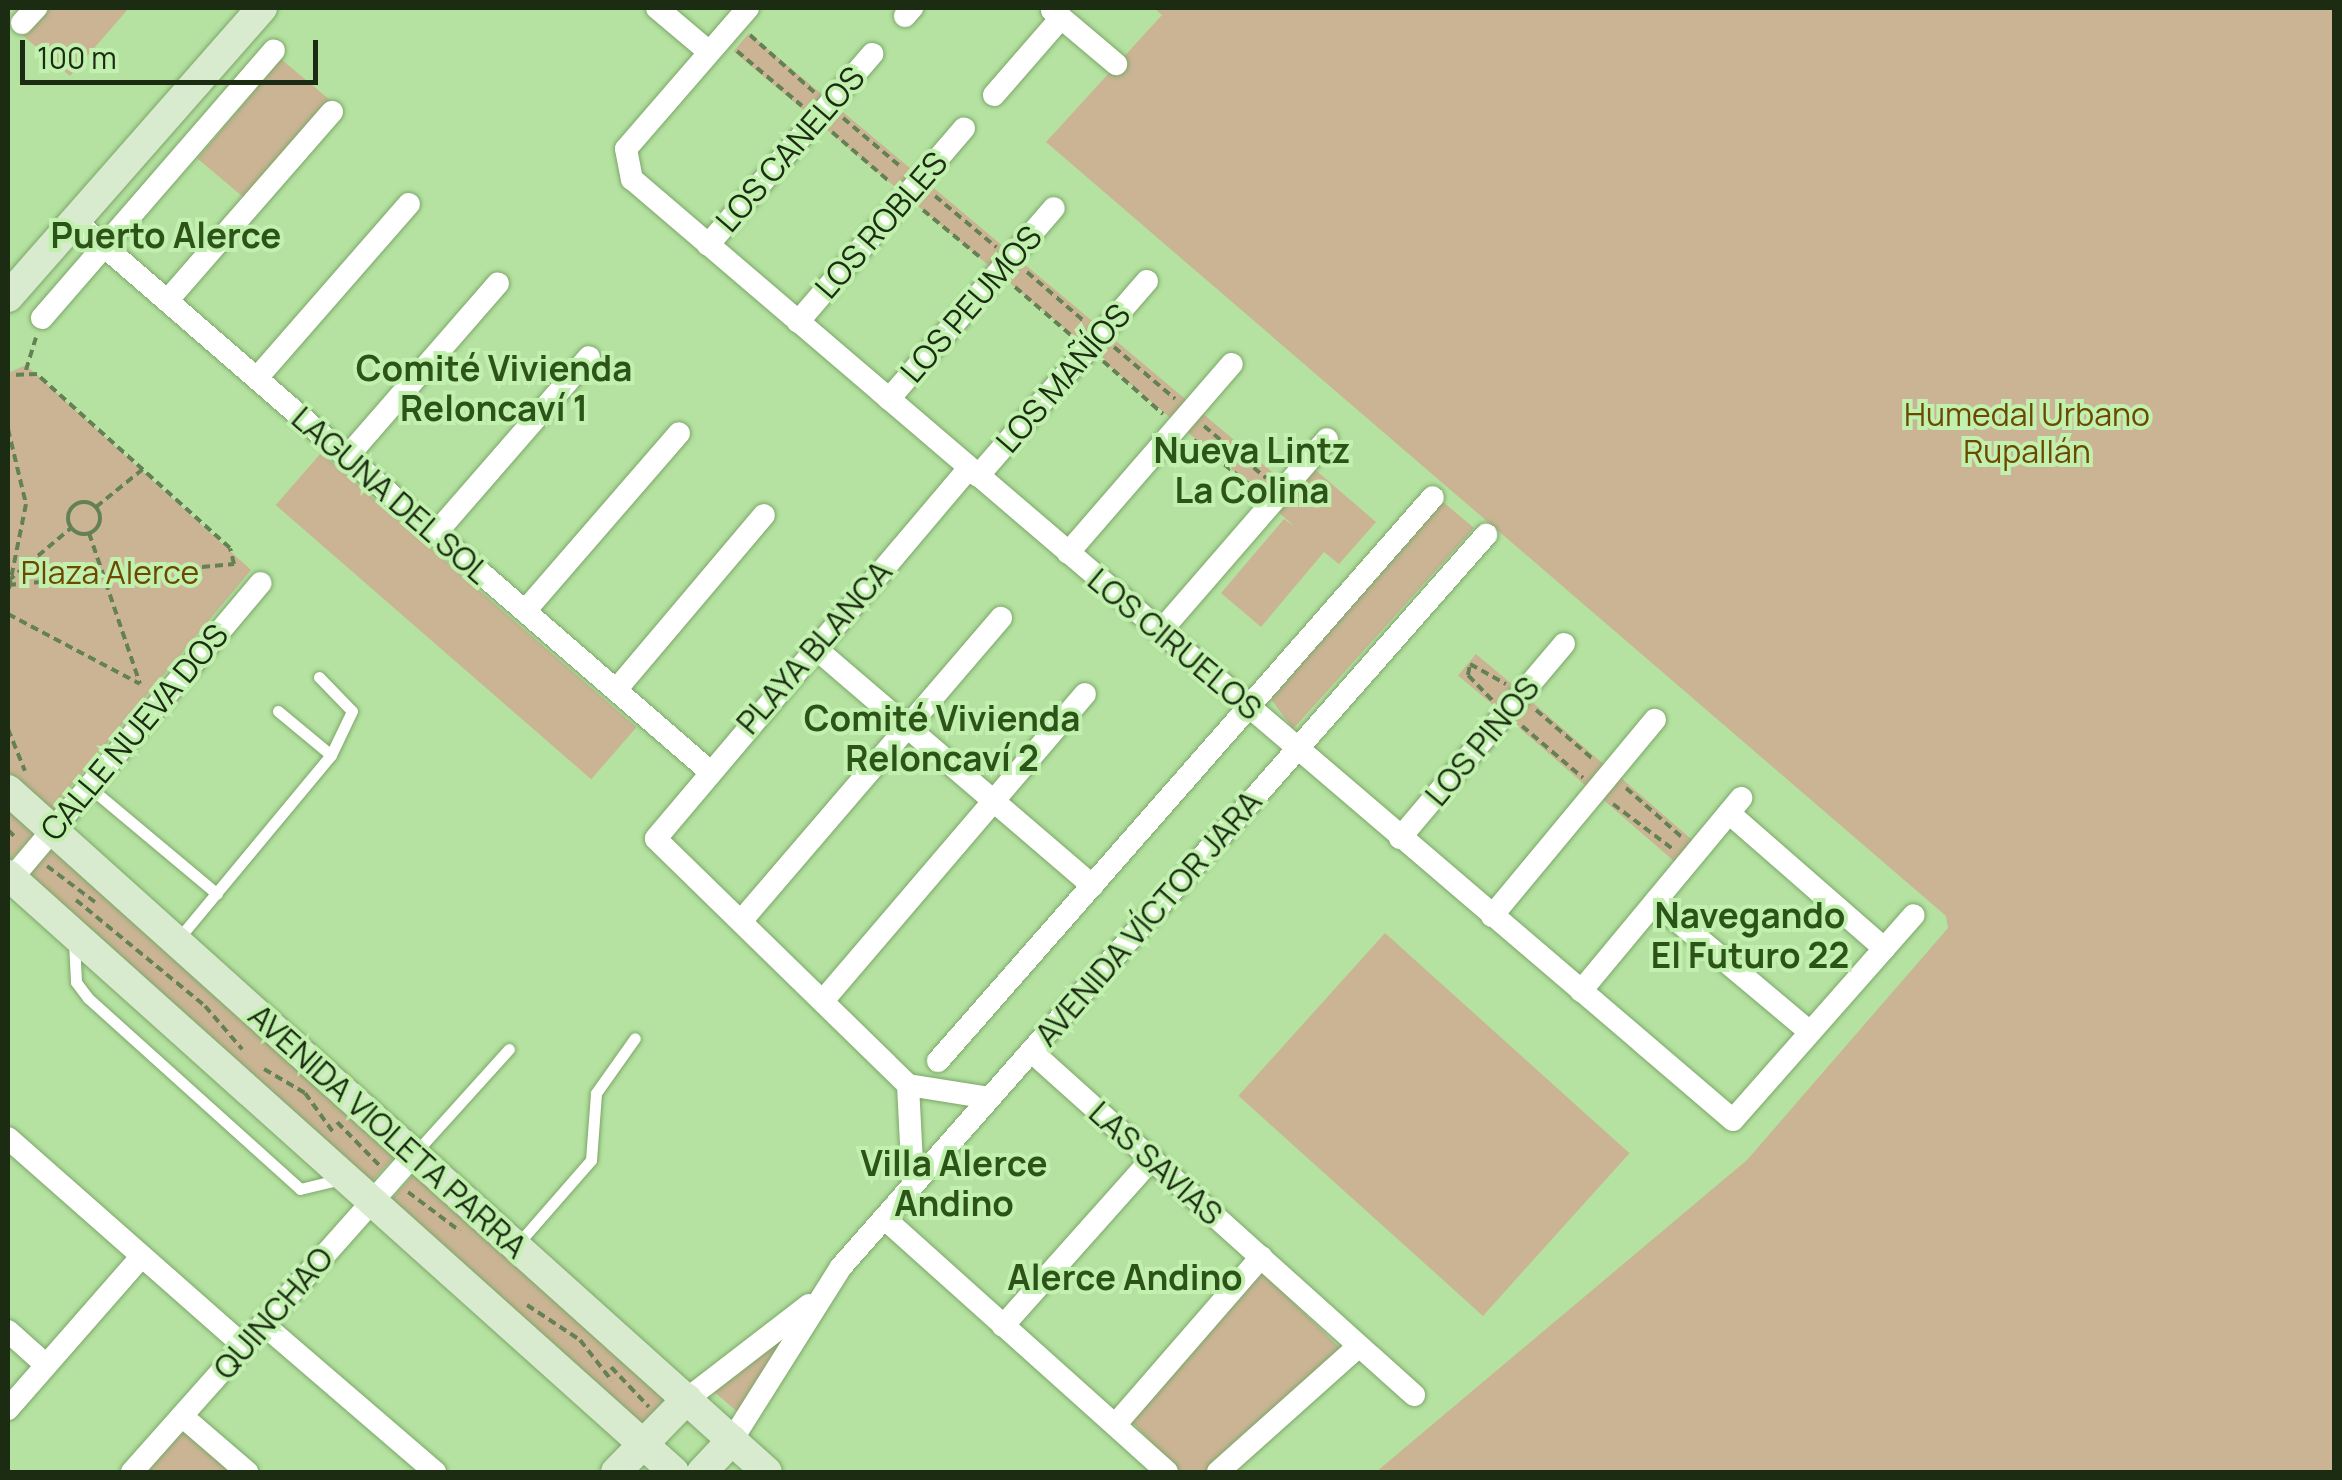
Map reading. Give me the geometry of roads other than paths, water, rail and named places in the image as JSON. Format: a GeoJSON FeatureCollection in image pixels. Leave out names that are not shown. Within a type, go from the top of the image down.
{"type":"FeatureCollection","features":[{"type":"Feature","properties":{"kind":"main road"},"geometry":{"type":"LineString","coordinates":[[8,297],[262,8]]}},
{"type":"Feature","properties":{"kind":"main road","name":"AVENIDA VIOLETA PARRA"},"geometry":{"type":"LineString","coordinates":[[18,786],[52,829],[767,1472]]}},
{"type":"Feature","properties":{"kind":"main road","name":"AVENIDA VIOLETA PARRA"},"geometry":{"type":"LineString","coordinates":[[8,879],[674,1472]]}},
{"type":"Feature","properties":{"kind":"main road"},"geometry":{"type":"LineString","coordinates":[[616,1472],[687,1399]]}},
{"type":"Feature","properties":{"kind":"main road"},"geometry":{"type":"LineString","coordinates":[[702,1472],[732,1440]]}},
{"type":"Feature","properties":{"kind":"street"},"geometry":{"type":"LineString","coordinates":[[657,8],[709,52],[748,8]]}},
{"type":"Feature","properties":{"kind":"street"},"geometry":{"type":"LineString","coordinates":[[994,94],[1056,13],[1116,64]]}},
{"type":"Feature","properties":{"kind":"street"},"geometry":{"type":"LineString","coordinates":[[42,318],[274,50]]}},
{"type":"Feature","properties":{"kind":"street","name":"LOS CIRUELOS"},"geometry":{"type":"LineString","coordinates":[[709,52],[623,165],[708,244],[1732,1120],[1810,1032]]}},
{"type":"Feature","properties":{"kind":"street","name":"LOS CANELOS"},"geometry":{"type":"LineString","coordinates":[[708,244],[872,54]]}},
{"type":"Feature","properties":{"kind":"street"},"geometry":{"type":"LineString","coordinates":[[167,301],[332,112]]}},
{"type":"Feature","properties":{"kind":"street","name":"LOS ROBLES"},"geometry":{"type":"LineString","coordinates":[[798,322],[964,128]]}},
{"type":"Feature","properties":{"kind":"street"},"geometry":{"type":"LineString","coordinates":[[257,378],[409,204]]}},
{"type":"Feature","properties":{"kind":"street","name":"LOS PEUMOS"},"geometry":{"type":"LineString","coordinates":[[889,399],[1054,208]]}},
{"type":"Feature","properties":{"kind":"street","name":"LAGUNA DEL SOL"},"geometry":{"type":"LineString","coordinates":[[74,220],[708,770]]}},
{"type":"Feature","properties":{"kind":"street","name":"LOS MAÑÍOS"},"geometry":{"type":"LineString","coordinates":[[974,472],[1147,281]]}},
{"type":"Feature","properties":{"kind":"street"},"geometry":{"type":"LineString","coordinates":[[348,457],[498,283]]}},
{"type":"Feature","properties":{"kind":"street"},"geometry":{"type":"LineString","coordinates":[[436,533],[588,357]]}},
{"type":"Feature","properties":{"kind":"street"},"geometry":{"type":"LineString","coordinates":[[1068,553],[1232,364]]}},
{"type":"Feature","properties":{"kind":"street"},"geometry":{"type":"LineString","coordinates":[[525,611],[679,433]]}},
{"type":"Feature","properties":{"kind":"street"},"geometry":{"type":"LineString","coordinates":[[1160,632],[1327,439]]}},
{"type":"Feature","properties":{"kind":"street","name":"PLAYA BLANCA"},"geometry":{"type":"LineString","coordinates":[[742,920],[659,846],[660,826],[814,647],[974,472]]}},
{"type":"Feature","properties":{"kind":"street","name":"AVENIDA VÍCTOR JARA"},"geometry":{"type":"LineString","coordinates":[[938,1061],[1433,497]]}},
{"type":"Feature","properties":{"kind":"street"},"geometry":{"type":"LineString","coordinates":[[616,690],[764,515]]}},
{"type":"Feature","properties":{"kind":"street","name":"AVENIDA VÍCTOR JARA"},"geometry":{"type":"LineString","coordinates":[[687,1399],[808,1310],[884,1218],[1486,535]]}},
{"type":"Feature","properties":{"kind":"street","name":"CALLE NUEVA DOS"},"geometry":{"type":"LineString","coordinates":[[8,879],[261,582]]}},
{"type":"Feature","properties":{"kind":"street"},"geometry":{"type":"LineString","coordinates":[[989,1098],[908,1085],[827,996],[742,920],[1001,618]]}},
{"type":"Feature","properties":{"kind":"street","name":"LOS PINOS"},"geometry":{"type":"LineString","coordinates":[[1400,838],[1564,644]]}},
{"type":"Feature","properties":{"kind":"street"},"geometry":{"type":"LineString","coordinates":[[814,647],[1093,886]]}},
{"type":"Feature","properties":{"kind":"street"},"geometry":{"type":"LineString","coordinates":[[827,996],[1085,694]]}},
{"type":"Feature","properties":{"kind":"street"},"geometry":{"type":"LineString","coordinates":[[1492,916],[1654,720]]}},
{"type":"Feature","properties":{"kind":"street"},"geometry":{"type":"LineString","coordinates":[[1581,992],[1735,806],[1884,948]]}},
{"type":"Feature","properties":{"kind":"street"},"geometry":{"type":"LineString","coordinates":[[1655,902],[1810,1032],[1914,914]]}},
{"type":"Feature","properties":{"kind":"street","name":"LAS SAVIAS"},"geometry":{"type":"LineString","coordinates":[[1031,1051],[1414,1395]]}},
{"type":"Feature","properties":{"kind":"street"},"geometry":{"type":"LineString","coordinates":[[908,1085],[914,1184]]}},
{"type":"Feature","properties":{"kind":"street"},"geometry":{"type":"LineString","coordinates":[[8,1138],[244,1346]]}},
{"type":"Feature","properties":{"kind":"street","name":"QUINCHAO"},"geometry":{"type":"LineString","coordinates":[[132,1472],[414,1154]]}},
{"type":"Feature","properties":{"kind":"street"},"geometry":{"type":"LineString","coordinates":[[1004,1326],[1152,1159]]}},
{"type":"Feature","properties":{"kind":"street"},"geometry":{"type":"LineString","coordinates":[[884,1218],[1167,1472]]}},
{"type":"Feature","properties":{"kind":"street"},"geometry":{"type":"LineString","coordinates":[[8,1409],[142,1256]]}},
{"type":"Feature","properties":{"kind":"street"},"geometry":{"type":"LineString","coordinates":[[1115,1425],[1261,1258]]}},
{"type":"Feature","properties":{"kind":"street","name":"AVENIDA VÍCTOR JARA"},"geometry":{"type":"LineString","coordinates":[[732,1440],[771,1390],[808,1310]]}},
{"type":"Feature","properties":{"kind":"street"},"geometry":{"type":"LineString","coordinates":[[263,1324],[435,1472]]}},
{"type":"Feature","properties":{"kind":"street"},"geometry":{"type":"LineString","coordinates":[[8,1331],[46,1365]]}},
{"type":"Feature","properties":{"kind":"street"},"geometry":{"type":"LineString","coordinates":[[1218,1472],[1359,1346]]}},
{"type":"Feature","properties":{"kind":"street"},"geometry":{"type":"LineString","coordinates":[[182,1416],[247,1472]]}},
{"type":"Feature","properties":{"kind":"lane"},"geometry":{"type":"LineString","coordinates":[[177,942],[332,755],[352,710],[318,676]]}},
{"type":"Feature","properties":{"kind":"lane"},"geometry":{"type":"LineString","coordinates":[[278,712],[332,755]]}},
{"type":"Feature","properties":{"kind":"lane"},"geometry":{"type":"LineString","coordinates":[[88,786],[217,894]]}},
{"type":"Feature","properties":{"kind":"lane"},"geometry":{"type":"LineString","coordinates":[[516,1246],[591,1160],[596,1093],[635,1038]]}},
{"type":"Feature","properties":{"kind":"lane"},"geometry":{"type":"LineString","coordinates":[[414,1154],[509,1048]]}},
{"type":"Feature","properties":{"kind":"district","name":"Puerto Alerce"},"geometry":{"type":"Point","coordinates":[166,235]}},
{"type":"Feature","properties":{"kind":"district","name":"Comité Vivienda Reloncaví 1"},"geometry":{"type":"Point","coordinates":[494,388]}},
{"type":"Feature","properties":{"kind":"district","name":"Nueva Lintz La Colina"},"geometry":{"type":"Point","coordinates":[1252,470]}},
{"type":"Feature","properties":{"kind":"district","name":"Comité Vivienda Reloncaví 2"},"geometry":{"type":"Point","coordinates":[942,738]}},
{"type":"Feature","properties":{"kind":"district","name":"Navegando El Futuro 22"},"geometry":{"type":"Point","coordinates":[1750,935]}},
{"type":"Feature","properties":{"kind":"district","name":"Villa Alerce Andino"},"geometry":{"type":"Point","coordinates":[954,1183]}},
{"type":"Feature","properties":{"kind":"district","name":"Alerce Andino"},"geometry":{"type":"Point","coordinates":[1125,1277]}},
{"type":"Feature","properties":{"kind":"park label","name":"Humedal Urbano Rupallán"},"geometry":{"type":"Point","coordinates":[2027,434]}},
{"type":"Feature","properties":{"kind":"park label","name":"Plaza Alerce"},"geometry":{"type":"Point","coordinates":[110,572]}}]}
